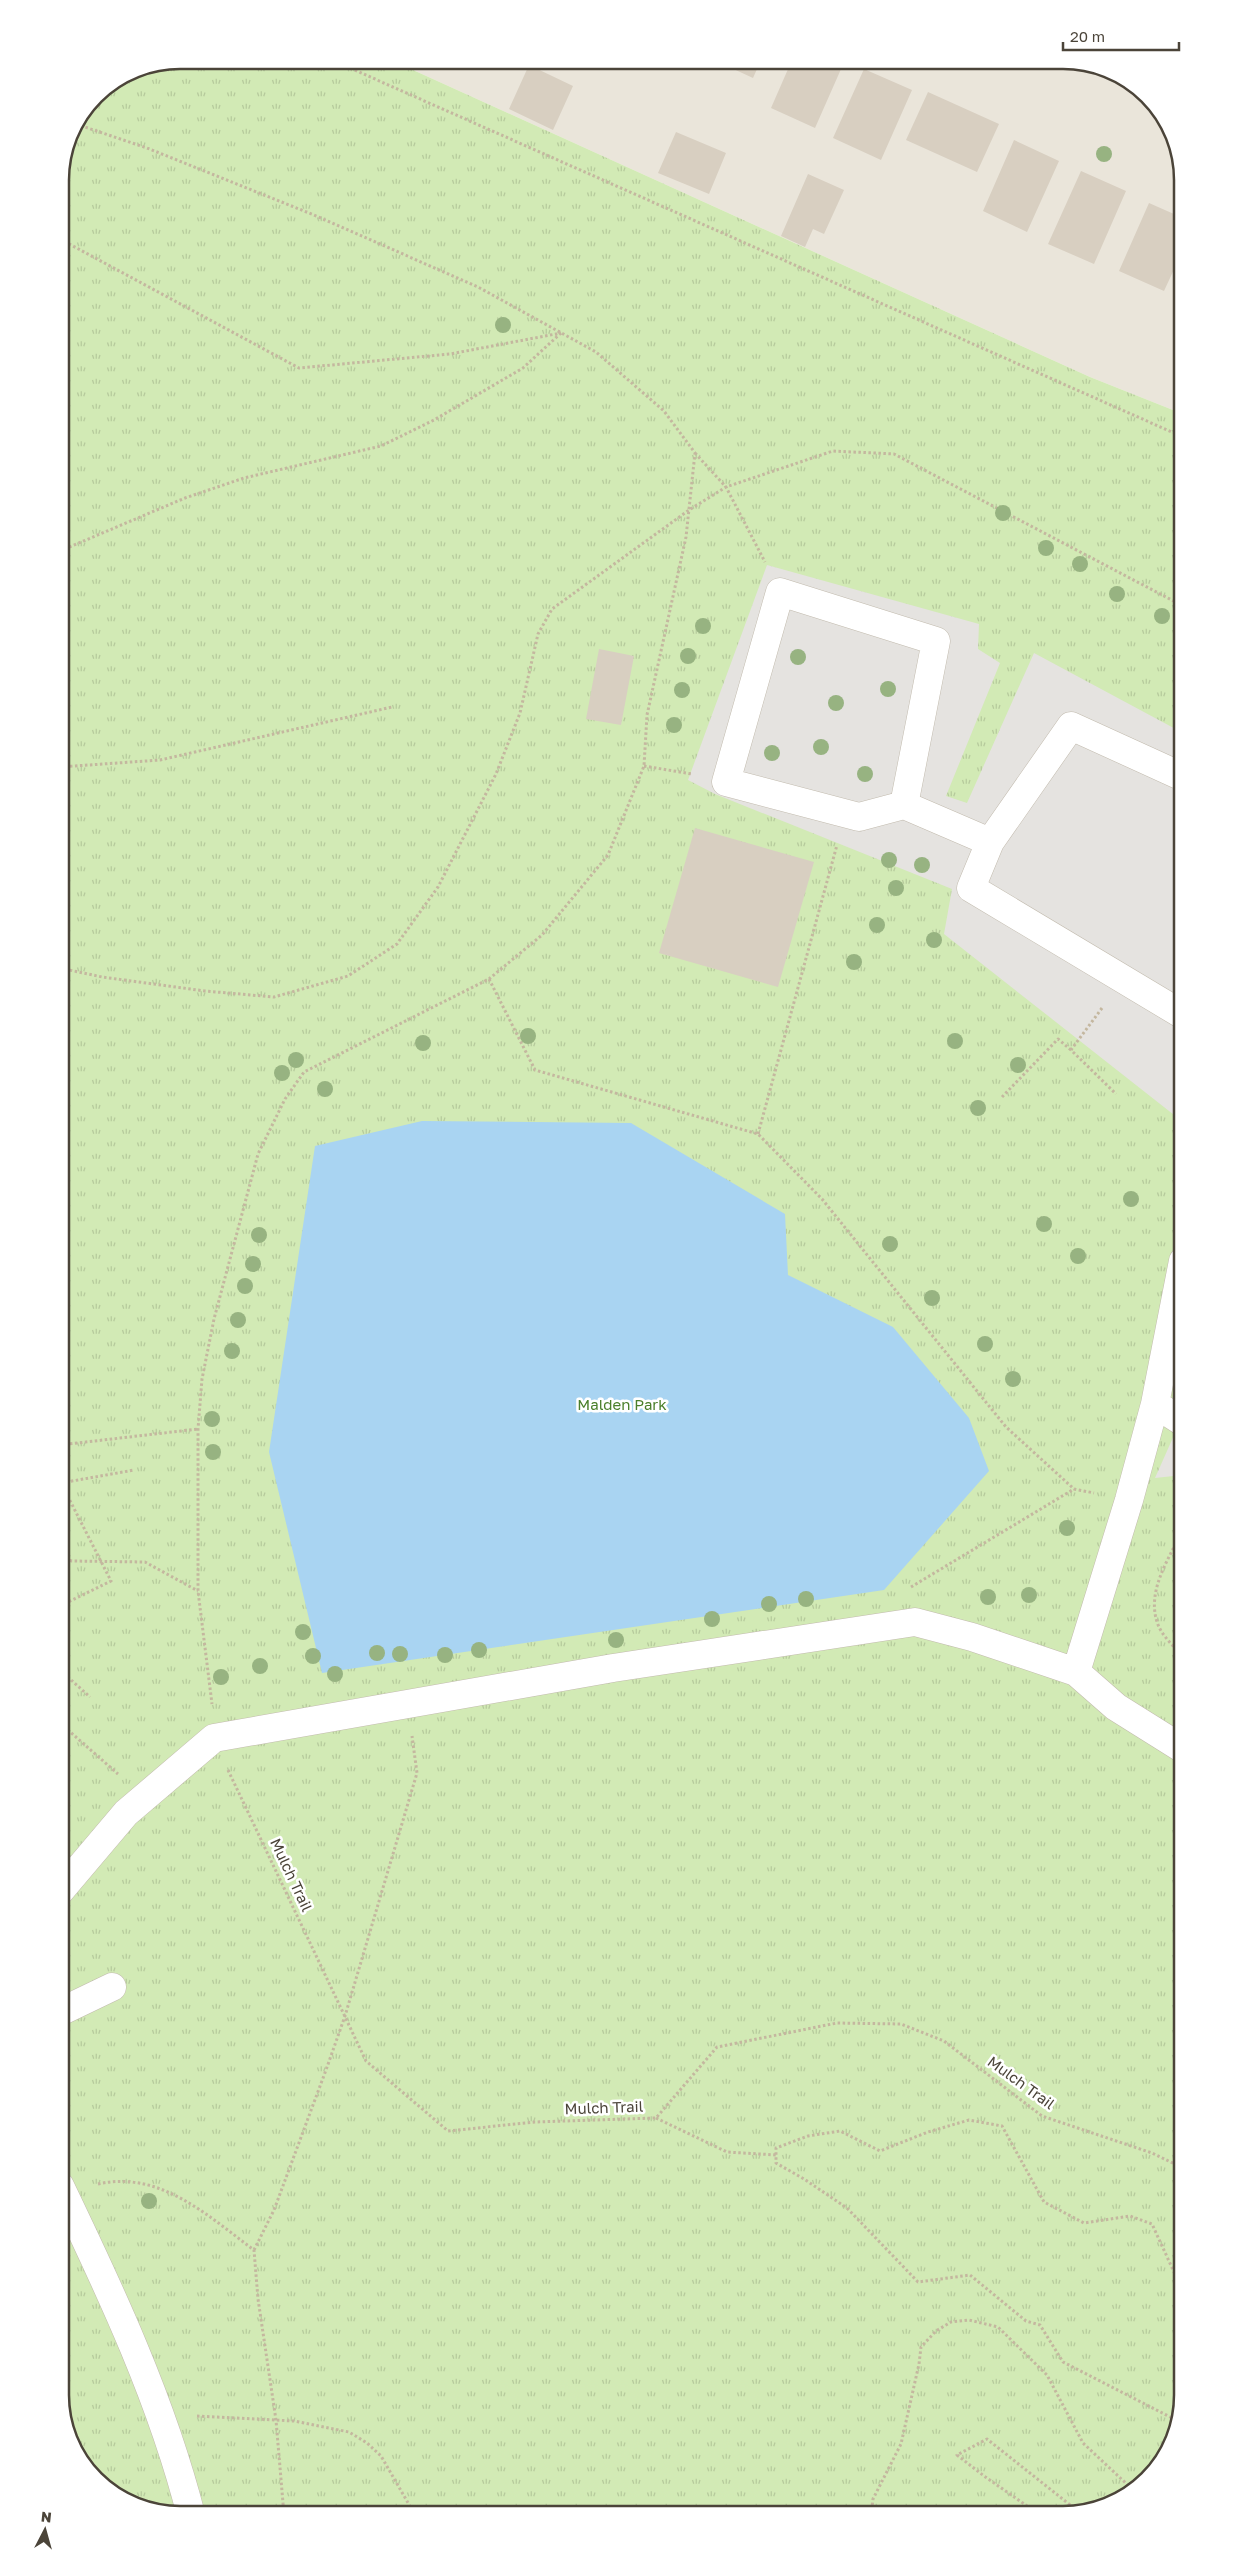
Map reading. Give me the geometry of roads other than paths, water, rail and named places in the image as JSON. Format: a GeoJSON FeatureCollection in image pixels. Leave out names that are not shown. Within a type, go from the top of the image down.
{"type":"FeatureCollection","features":[{"type":"Feature","properties":{"kind":"lane"},"geometry":{"type":"LineString","coordinates":[[904,805],[936,641],[780,592],[726,782],[859,817],[904,805],[990,842]]}},
{"type":"Feature","properties":{"kind":"lane"},"geometry":{"type":"LineString","coordinates":[[1174,773],[1071,726],[990,842],[971,888],[1174,1009]]}},
{"type":"Feature","properties":{"kind":"lane"},"geometry":{"type":"LineString","coordinates":[[1076,1672],[1129,1500],[1155,1404],[1174,1307]]}},
{"type":"Feature","properties":{"kind":"lane"},"geometry":{"type":"LineString","coordinates":[[1155,1404],[1174,1416]]}},
{"type":"Feature","properties":{"kind":"lane"},"geometry":{"type":"LineString","coordinates":[[69,1880],[126,1813],[214,1738],[613,1668],[914,1622],[972,1637],[1076,1672],[1116,1707],[1174,1744]]}},
{"type":"Feature","properties":{"kind":"lane"},"geometry":{"type":"LineString","coordinates":[[69,2008],[112,1987]]}},
{"type":"Feature","properties":{"kind":"lane"},"geometry":{"type":"LineString","coordinates":[[69,2206],[125,2326],[181,2474],[189,2506]]}},
{"type":"Feature","properties":{"kind":"water"},"geometry":{"type":"Polygon","coordinates":[[[422,1121],[631,1123],[785,1214],[788,1275],[893,1327],[969,1418],[989,1471],[884,1590],[322,1673],[269,1452],[315,1146],[422,1121]]]}},
{"type":"Feature","properties":{"kind":"park label","name":"Malden Park"},"geometry":{"type":"Point","coordinates":[622,1405]}}]}
